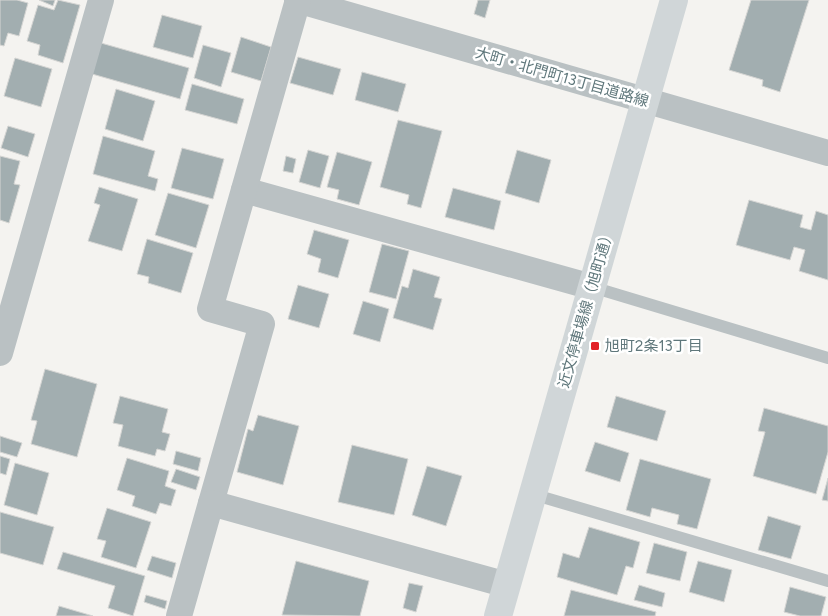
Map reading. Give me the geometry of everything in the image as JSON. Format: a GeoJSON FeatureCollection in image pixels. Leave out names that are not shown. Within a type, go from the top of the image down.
{"type":"FeatureCollection","features":[{"type":"Feature","properties":{"kind":"main road","name":"近文停車場線（旭町通）"},"geometry":{"type":"LineString","coordinates":[[498,616],[674,0]]}},
{"type":"Feature","properties":{"kind":"street"},"geometry":{"type":"LineString","coordinates":[[0,353],[101,0]]}},
{"type":"Feature","properties":{"kind":"street"},"geometry":{"type":"LineString","coordinates":[[179,616],[262,324],[210,309],[244,190],[306,1]]}},
{"type":"Feature","properties":{"kind":"street","name":"大町・北門町13丁目道路線"},"geometry":{"type":"LineString","coordinates":[[306,1],[828,153]]}},
{"type":"Feature","properties":{"kind":"street"},"geometry":{"type":"LineString","coordinates":[[244,190],[592,287]]}},
{"type":"Feature","properties":{"kind":"street"},"geometry":{"type":"LineString","coordinates":[[211,502],[506,585]]}},
{"type":"Feature","properties":{"kind":"lane"},"geometry":{"type":"LineString","coordinates":[[592,287],[828,358]]}},
{"type":"Feature","properties":{"kind":"lane"},"geometry":{"type":"LineString","coordinates":[[532,494],[828,581]]}},
{"type":"Feature","properties":{"kind":"building"},"geometry":{"type":"Polygon","coordinates":[[[0,0],[17,0],[28,3],[19,36],[8,33],[4,46],[0,45],[0,0]]]}},
{"type":"Feature","properties":{"kind":"building"},"geometry":{"type":"Polygon","coordinates":[[[39,0],[55,0],[53,6],[39,0]]]}},
{"type":"Feature","properties":{"kind":"building"},"geometry":{"type":"Polygon","coordinates":[[[58,0],[80,5],[63,63],[38,55],[40,45],[27,41],[38,5],[54,10],[58,0]]]}},
{"type":"Feature","properties":{"kind":"building"},"geometry":{"type":"Polygon","coordinates":[[[478,0],[490,0],[485,18],[474,14],[478,0]]]}},
{"type":"Feature","properties":{"kind":"building"},"geometry":{"type":"Polygon","coordinates":[[[751,0],[809,0],[780,92],[762,86],[763,80],[729,70],[751,0]]]}},
{"type":"Feature","properties":{"kind":"building"},"geometry":{"type":"Polygon","coordinates":[[[162,15],[202,26],[193,58],[153,47],[162,15]]]}},
{"type":"Feature","properties":{"kind":"building"},"geometry":{"type":"Polygon","coordinates":[[[241,37],[271,47],[261,81],[231,72],[241,37]]]}},
{"type":"Feature","properties":{"kind":"building"},"geometry":{"type":"Polygon","coordinates":[[[101,43],[189,68],[180,99],[92,74],[101,43]]]}},
{"type":"Feature","properties":{"kind":"building"},"geometry":{"type":"Polygon","coordinates":[[[203,45],[231,53],[221,87],[194,78],[203,45]]]}},
{"type":"Feature","properties":{"kind":"building"},"geometry":{"type":"Polygon","coordinates":[[[298,57],[341,69],[333,95],[290,83],[298,57]]]}},
{"type":"Feature","properties":{"kind":"building"},"geometry":{"type":"Polygon","coordinates":[[[15,58],[52,69],[41,107],[4,96],[15,58]]]}},
{"type":"Feature","properties":{"kind":"building"},"geometry":{"type":"Polygon","coordinates":[[[362,72],[406,84],[398,112],[355,100],[362,72]]]}},
{"type":"Feature","properties":{"kind":"building"},"geometry":{"type":"Polygon","coordinates":[[[192,84],[244,99],[237,124],[185,110],[192,84]]]}},
{"type":"Feature","properties":{"kind":"building"},"geometry":{"type":"Polygon","coordinates":[[[116,89],[155,101],[143,141],[105,129],[116,89]]]}},
{"type":"Feature","properties":{"kind":"building"},"geometry":{"type":"Polygon","coordinates":[[[398,120],[442,131],[421,208],[407,204],[409,195],[380,187],[398,120]]]}},
{"type":"Feature","properties":{"kind":"building"},"geometry":{"type":"Polygon","coordinates":[[[8,126],[35,134],[28,157],[1,148],[8,126]]]}},
{"type":"Feature","properties":{"kind":"building"},"geometry":{"type":"Polygon","coordinates":[[[103,136],[155,151],[148,176],[158,179],[155,191],[93,174],[103,136]]]}},
{"type":"Feature","properties":{"kind":"building"},"geometry":{"type":"Polygon","coordinates":[[[182,148],[224,159],[213,199],[171,188],[182,148]]]}},
{"type":"Feature","properties":{"kind":"building"},"geometry":{"type":"Polygon","coordinates":[[[308,150],[329,156],[320,188],[299,182],[308,150]]]}},
{"type":"Feature","properties":{"kind":"building"},"geometry":{"type":"Polygon","coordinates":[[[517,150],[551,160],[539,203],[505,193],[517,150]]]}},
{"type":"Feature","properties":{"kind":"building"},"geometry":{"type":"Polygon","coordinates":[[[337,152],[372,162],[359,205],[337,199],[339,190],[327,187],[337,152]]]}},
{"type":"Feature","properties":{"kind":"building"},"geometry":{"type":"Polygon","coordinates":[[[0,156],[20,161],[14,184],[20,185],[9,223],[0,220],[0,156]]]}},
{"type":"Feature","properties":{"kind":"building"},"geometry":{"type":"Polygon","coordinates":[[[286,156],[296,159],[293,173],[283,171],[286,156]]]}},
{"type":"Feature","properties":{"kind":"building"},"geometry":{"type":"Polygon","coordinates":[[[99,187],[138,199],[122,251],[88,241],[100,205],[94,203],[99,187]]]}},
{"type":"Feature","properties":{"kind":"building"},"geometry":{"type":"Polygon","coordinates":[[[453,188],[501,201],[494,230],[445,217],[453,188]]]}},
{"type":"Feature","properties":{"kind":"building"},"geometry":{"type":"Polygon","coordinates":[[[168,193],[209,205],[196,248],[155,235],[168,193]]]}},
{"type":"Feature","properties":{"kind":"building"},"geometry":{"type":"Polygon","coordinates":[[[749,200],[803,215],[800,227],[811,230],[816,211],[828,215],[828,280],[799,271],[805,250],[794,247],[790,260],[736,245],[749,200]]]}},
{"type":"Feature","properties":{"kind":"building"},"geometry":{"type":"Polygon","coordinates":[[[314,230],[349,240],[338,278],[318,272],[321,259],[307,254],[314,230]]]}},
{"type":"Feature","properties":{"kind":"building"},"geometry":{"type":"Polygon","coordinates":[[[147,239],[193,253],[181,293],[148,283],[149,277],[137,274],[147,239]]]}},
{"type":"Feature","properties":{"kind":"building"},"geometry":{"type":"Polygon","coordinates":[[[382,244],[409,251],[396,299],[369,292],[382,244]]]}},
{"type":"Feature","properties":{"kind":"building"},"geometry":{"type":"Polygon","coordinates":[[[413,269],[440,277],[434,297],[442,299],[433,330],[393,318],[402,286],[408,288],[413,269]]]}},
{"type":"Feature","properties":{"kind":"building"},"geometry":{"type":"Polygon","coordinates":[[[298,285],[329,294],[319,328],[288,319],[298,285]]]}},
{"type":"Feature","properties":{"kind":"building"},"geometry":{"type":"Polygon","coordinates":[[[363,301],[389,309],[380,342],[353,334],[363,301]]]}},
{"type":"Feature","properties":{"kind":"building"},"geometry":{"type":"Polygon","coordinates":[[[45,369],[97,384],[77,457],[31,444],[37,421],[31,420],[45,369]]]}},
{"type":"Feature","properties":{"kind":"building"},"geometry":{"type":"Polygon","coordinates":[[[120,396],[168,409],[162,432],[170,434],[165,451],[157,449],[155,456],[118,446],[123,425],[113,423],[120,396]]]}},
{"type":"Feature","properties":{"kind":"building"},"geometry":{"type":"Polygon","coordinates":[[[616,396],[666,411],[657,441],[607,427],[616,396]]]}},
{"type":"Feature","properties":{"kind":"building"},"geometry":{"type":"Polygon","coordinates":[[[764,408],[828,426],[828,452],[816,494],[753,476],[765,432],[758,431],[764,408]]]}},
{"type":"Feature","properties":{"kind":"building"},"geometry":{"type":"Polygon","coordinates":[[[258,415],[299,426],[283,485],[237,472],[248,429],[253,431],[258,415]]]}},
{"type":"Feature","properties":{"kind":"building"},"geometry":{"type":"Polygon","coordinates":[[[0,436],[22,443],[17,457],[0,452],[0,436]]]}},
{"type":"Feature","properties":{"kind":"building"},"geometry":{"type":"Polygon","coordinates":[[[595,442],[629,453],[620,482],[585,471],[595,442]]]}},
{"type":"Feature","properties":{"kind":"building"},"geometry":{"type":"Polygon","coordinates":[[[352,445],[408,459],[394,515],[338,502],[352,445]]]}},
{"type":"Feature","properties":{"kind":"building"},"geometry":{"type":"Polygon","coordinates":[[[176,451],[201,458],[198,471],[173,464],[176,451]]]}},
{"type":"Feature","properties":{"kind":"building"},"geometry":{"type":"Polygon","coordinates":[[[0,456],[10,459],[6,475],[0,473],[0,456]]]}},
{"type":"Feature","properties":{"kind":"building"},"geometry":{"type":"Polygon","coordinates":[[[127,458],[169,471],[165,486],[176,490],[171,506],[160,503],[156,514],[132,506],[135,496],[117,490],[127,458]]]}},
{"type":"Feature","properties":{"kind":"building"},"geometry":{"type":"Polygon","coordinates":[[[640,459],[711,479],[697,529],[677,524],[679,515],[652,508],[650,517],[626,510],[640,459]]]}},
{"type":"Feature","properties":{"kind":"building"},"geometry":{"type":"Polygon","coordinates":[[[15,463],[49,473],[37,515],[4,505],[15,463]]]}},
{"type":"Feature","properties":{"kind":"building"},"geometry":{"type":"Polygon","coordinates":[[[427,466],[462,476],[446,526],[412,515],[427,466]]]}},
{"type":"Feature","properties":{"kind":"building"},"geometry":{"type":"Polygon","coordinates":[[[176,469],[200,477],[196,490],[171,482],[176,469]]]}},
{"type":"Feature","properties":{"kind":"building"},"geometry":{"type":"Polygon","coordinates":[[[828,478],[828,501],[822,500],[828,478]]]}},
{"type":"Feature","properties":{"kind":"building"},"geometry":{"type":"Polygon","coordinates":[[[107,508],[151,522],[136,568],[101,557],[106,541],[97,539],[107,508]]]}},
{"type":"Feature","properties":{"kind":"building"},"geometry":{"type":"Polygon","coordinates":[[[0,512],[54,527],[43,565],[0,553],[0,512]]]}},
{"type":"Feature","properties":{"kind":"building"},"geometry":{"type":"Polygon","coordinates":[[[768,516],[801,526],[791,559],[758,550],[768,516]]]}},
{"type":"Feature","properties":{"kind":"building"},"geometry":{"type":"Polygon","coordinates":[[[589,527],[640,542],[633,568],[626,566],[617,595],[557,577],[563,553],[579,558],[589,527]]]}},
{"type":"Feature","properties":{"kind":"building"},"geometry":{"type":"Polygon","coordinates":[[[654,543],[687,552],[680,581],[646,573],[654,543]]]}},
{"type":"Feature","properties":{"kind":"building"},"geometry":{"type":"Polygon","coordinates":[[[63,552],[145,576],[133,616],[108,608],[115,586],[57,569],[63,552]]]}},
{"type":"Feature","properties":{"kind":"building"},"geometry":{"type":"Polygon","coordinates":[[[152,556],[176,563],[172,578],[147,570],[152,556]]]}},
{"type":"Feature","properties":{"kind":"building"},"geometry":{"type":"Polygon","coordinates":[[[296,561],[369,581],[360,616],[282,615],[296,561]]]}},
{"type":"Feature","properties":{"kind":"building"},"geometry":{"type":"Polygon","coordinates":[[[698,561],[732,570],[724,602],[689,592],[698,561]]]}},
{"type":"Feature","properties":{"kind":"building"},"geometry":{"type":"Polygon","coordinates":[[[409,583],[423,586],[416,612],[403,608],[409,583]]]}},
{"type":"Feature","properties":{"kind":"building"},"geometry":{"type":"Polygon","coordinates":[[[639,585],[665,593],[662,607],[634,600],[639,585]]]}},
{"type":"Feature","properties":{"kind":"building"},"geometry":{"type":"Polygon","coordinates":[[[790,587],[826,597],[821,616],[800,616],[784,612],[790,587]]]}},
{"type":"Feature","properties":{"kind":"building"},"geometry":{"type":"Polygon","coordinates":[[[571,590],[656,612],[655,616],[564,616],[571,590]]]}},
{"type":"Feature","properties":{"kind":"building"},"geometry":{"type":"Polygon","coordinates":[[[146,595],[167,601],[165,609],[144,602],[146,595]]]}},
{"type":"Feature","properties":{"kind":"building"},"geometry":{"type":"Polygon","coordinates":[[[59,606],[93,616],[56,616],[59,606]]]}},
{"type":"Feature","properties":{"kind":"place","name":"旭町2条13丁目"},"geometry":{"type":"Point","coordinates":[595,346]}}]}
